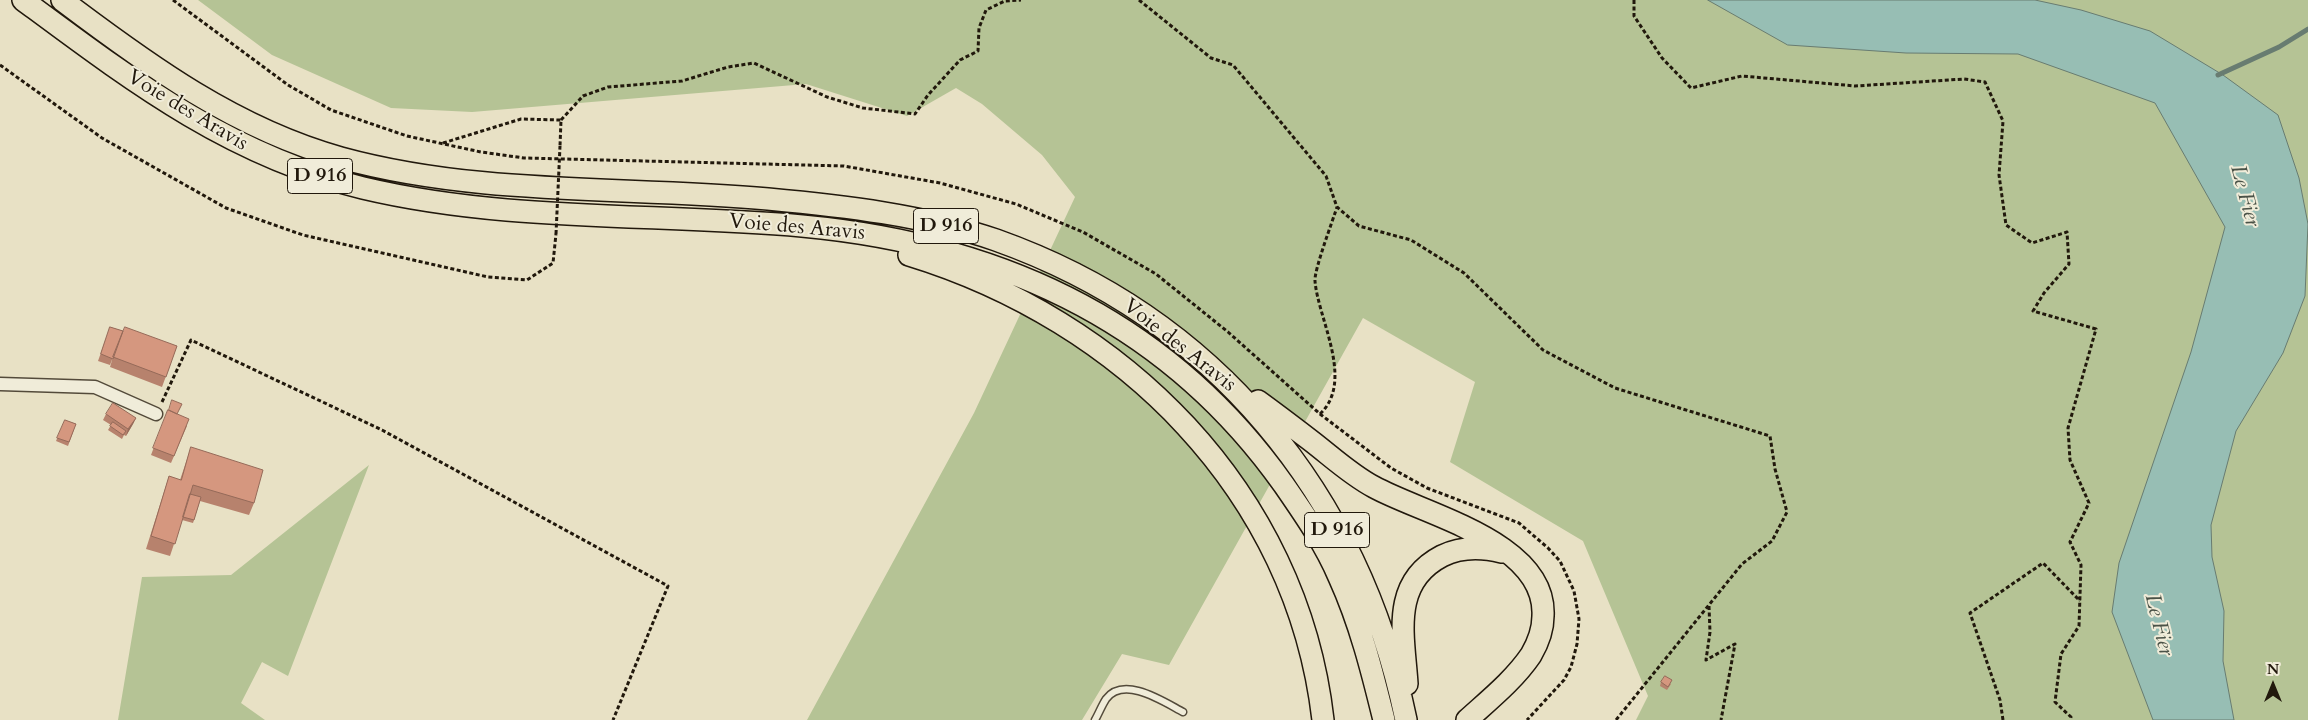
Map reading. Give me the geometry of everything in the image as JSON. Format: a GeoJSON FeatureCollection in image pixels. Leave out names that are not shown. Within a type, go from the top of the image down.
{"type":"FeatureCollection","features":[{"type":"Feature","properties":{"kind":"highway","name":"Voie des Aravis"},"geometry":{"type":"LineString","coordinates":[[23,0],[114,67],[190,118],[264,155],[332,180],[395,194],[461,204],[527,210],[742,222],[825,229],[903,240],[1000,267],[1084,305],[1136,338],[1187,378],[1239,428],[1266,460],[1320,538],[1339,576],[1367,653],[1384,720]]}},
{"type":"Feature","properties":{"kind":"highway","name":"Voie des Aravis"},"geometry":{"type":"LineString","coordinates":[[62,0],[161,72],[241,120],[280,137],[340,158],[458,181],[532,187],[764,199],[847,207],[928,222],[992,239],[1082,277],[1125,301],[1198,356],[1240,393],[1264,421],[1310,482],[1359,573],[1376,615],[1399,687],[1406,720]]}},
{"type":"Feature","properties":{"kind":"highway"},"geometry":{"type":"LineString","coordinates":[[825,229],[942,265],[993,285],[1027,302],[1095,344],[1162,400],[1194,434],[1225,473],[1272,552],[1288,587],[1305,635],[1316,678],[1323,720]]}},
{"type":"Feature","properties":{"kind":"highway"},"geometry":{"type":"LineString","coordinates":[[1198,356],[1357,477],[1404,502],[1458,523],[1494,543],[1522,564],[1536,583],[1543,610],[1542,628],[1536,646],[1521,667],[1467,720]]}},
{"type":"Feature","properties":{"kind":"highway"},"geometry":{"type":"LineString","coordinates":[[1410,720],[1404,610],[1408,591],[1416,577],[1433,561],[1457,550],[1488,549],[1509,554]]}},
{"type":"Feature","properties":{"kind":"street"},"geometry":{"type":"LineString","coordinates":[[0,384],[70,384],[95,387],[156,414]]}},
{"type":"Feature","properties":{"kind":"lane"},"geometry":{"type":"LineString","coordinates":[[1095,720],[1107,697],[1120,689],[1145,692],[1182,712]]}},
{"type":"Feature","properties":{"kind":"path"},"geometry":{"type":"LineString","coordinates":[[0,65],[102,138],[226,208],[303,236],[488,277],[527,280],[553,263],[561,120],[582,96],[608,87],[682,80],[728,67],[754,63],[827,97],[863,108],[915,114],[928,95],[960,60],[978,51],[979,28],[986,10],[1005,1],[1022,0]]}},
{"type":"Feature","properties":{"kind":"path"},"geometry":{"type":"LineString","coordinates":[[1140,0],[1211,58],[1233,65],[1326,176],[1337,207],[1358,226],[1411,240],[1464,272],[1543,350],[1607,384],[1770,436],[1775,469],[1787,512],[1772,541],[1742,564],[1616,720]]}},
{"type":"Feature","properties":{"kind":"path"},"geometry":{"type":"LineString","coordinates":[[1634,0],[1634,16],[1662,58],[1690,88],[1742,76],[1855,86],[1964,79],[1985,82],[2003,121],[1999,175],[2006,224],[2032,243],[2067,232],[2069,264],[2044,293],[2033,311],[2096,329],[2068,428],[2070,460],[2089,503],[2070,542],[2081,565],[2079,626],[2061,654],[2055,702],[2071,717],[2070,720]]}},
{"type":"Feature","properties":{"kind":"path"},"geometry":{"type":"LineString","coordinates":[[442,143],[521,119],[561,120]]}},
{"type":"Feature","properties":{"kind":"path"},"geometry":{"type":"LineString","coordinates":[[1320,414],[1329,406],[1336,372],[1314,280],[1337,207]]}},
{"type":"Feature","properties":{"kind":"path"},"geometry":{"type":"LineString","coordinates":[[156,414],[190,340],[382,430],[668,586],[613,720]]}},
{"type":"Feature","properties":{"kind":"path"},"geometry":{"type":"LineString","coordinates":[[2003,720],[2000,700],[1970,613],[2043,563],[2080,601]]}},
{"type":"Feature","properties":{"kind":"path"},"geometry":{"type":"LineString","coordinates":[[1709,606],[1710,632],[1706,660],[1735,644],[1720,720]]}},
{"type":"Feature","properties":{"kind":"green space"},"geometry":{"type":"Polygon","coordinates":[[[198,0],[2308,0],[2308,720],[1636,720],[1648,696],[1583,541],[1450,462],[1475,382],[1363,318],[1169,665],[1122,654],[1082,720],[807,720],[974,413],[1075,197],[1042,155],[982,104],[956,88],[907,116],[806,84],[472,112],[391,108],[272,55],[198,0]]]}},
{"type":"Feature","properties":{"kind":"green space"},"geometry":{"type":"Polygon","coordinates":[[[369,465],[288,676],[262,662],[241,703],[265,720],[118,720],[142,577],[231,575],[369,465]]]}},
{"type":"Feature","properties":{"kind":"water","name":"Le Fier"},"geometry":{"type":"Polygon","coordinates":[[[1708,0],[2035,0],[2081,10],[2150,31],[2223,75],[2278,115],[2299,178],[2308,224],[2305,296],[2283,353],[2236,431],[2211,525],[2212,557],[2224,611],[2223,661],[2234,720],[2153,720],[2112,612],[2119,563],[2191,352],[2225,227],[2155,103],[2018,54],[1906,53],[1788,45],[1708,0]]]}},
{"type":"Feature","properties":{"kind":"building"},"geometry":{"type":"Polygon","coordinates":[[[110,327],[123,331],[113,359],[101,354],[110,327]]]}},
{"type":"Feature","properties":{"kind":"building"},"geometry":{"type":"Polygon","coordinates":[[[125,327],[177,346],[166,377],[113,357],[125,327]]]}},
{"type":"Feature","properties":{"kind":"building"},"geometry":{"type":"Polygon","coordinates":[[[172,400],[182,404],[177,414],[169,410],[172,400]]]}},
{"type":"Feature","properties":{"kind":"building"},"geometry":{"type":"Polygon","coordinates":[[[113,403],[136,418],[128,429],[106,414],[113,403]]]}},
{"type":"Feature","properties":{"kind":"building"},"geometry":{"type":"Polygon","coordinates":[[[168,410],[189,419],[174,456],[153,448],[168,410]]]}},
{"type":"Feature","properties":{"kind":"building"},"geometry":{"type":"Polygon","coordinates":[[[65,420],[76,424],[69,442],[57,438],[65,420]]]}},
{"type":"Feature","properties":{"kind":"building"},"geometry":{"type":"Polygon","coordinates":[[[113,422],[126,431],[123,435],[110,426],[113,422]]]}},
{"type":"Feature","properties":{"kind":"building"},"geometry":{"type":"Polygon","coordinates":[[[191,447],[263,470],[254,503],[193,485],[175,544],[151,536],[169,476],[181,480],[191,447]]]}},
{"type":"Feature","properties":{"kind":"building"},"geometry":{"type":"Polygon","coordinates":[[[190,494],[201,497],[194,520],[183,517],[190,494]]]}},
{"type":"Feature","properties":{"kind":"building"},"geometry":{"type":"Polygon","coordinates":[[[1665,676],[1672,680],[1668,687],[1661,682],[1665,676]]]}},
{"type":"Feature","properties":{"kind":"waterway"},"geometry":{"type":"LineString","coordinates":[[2218,75],[2279,47],[2308,29]]}}]}
